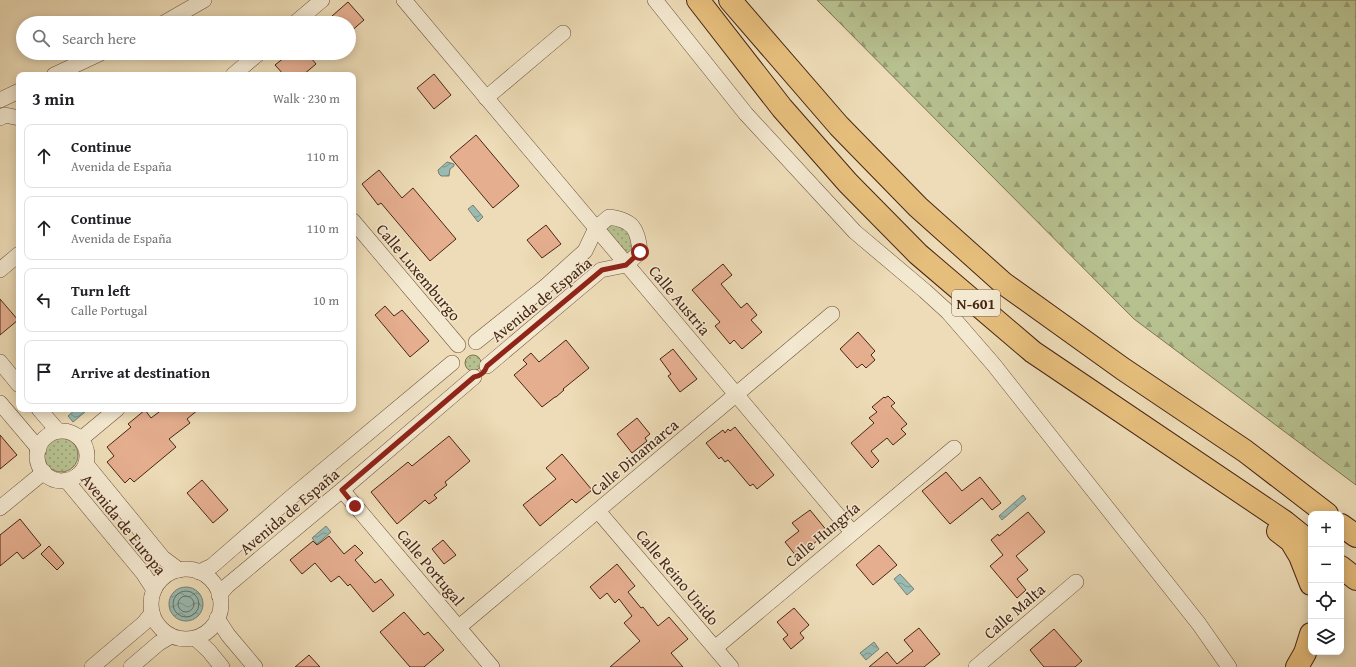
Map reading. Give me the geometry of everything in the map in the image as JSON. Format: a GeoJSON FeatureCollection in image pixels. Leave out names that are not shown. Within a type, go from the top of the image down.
{"type":"FeatureCollection","features":[{"type":"Feature","properties":{"kind":"highway","name":"N-601"},"geometry":{"type":"LineString","coordinates":[[698,0],[782,108],[848,183],[918,254],[1033,352],[1285,522],[1308,541]]}},
{"type":"Feature","properties":{"kind":"highway","name":"N-601"},"geometry":{"type":"LineString","coordinates":[[730,0],[839,126],[918,207],[1003,283],[1123,369],[1245,451],[1323,511]]}},
{"type":"Feature","properties":{"kind":"highway"},"geometry":{"type":"LineString","coordinates":[[1033,352],[1121,420],[1255,513],[1291,541],[1300,556],[1311,583]]}},
{"type":"Feature","properties":{"kind":"highway"},"geometry":{"type":"LineString","coordinates":[[1344,527],[1356,536]]}},
{"type":"Feature","properties":{"kind":"highway"},"geometry":{"type":"LineString","coordinates":[[1344,569],[1356,579]]}},
{"type":"Feature","properties":{"kind":"highway"},"geometry":{"type":"LineString","coordinates":[[1297,667],[1306,653],[1308,645]]}},
{"type":"Feature","properties":{"kind":"street"},"geometry":{"type":"LineString","coordinates":[[176,16],[204,0]]}},
{"type":"Feature","properties":{"kind":"street"},"geometry":{"type":"LineString","coordinates":[[303,16],[322,0]]}},
{"type":"Feature","properties":{"kind":"street","name":"Calle Austria"},"geometry":{"type":"LineString","coordinates":[[404,0],[852,532]]}},
{"type":"Feature","properties":{"kind":"street"},"geometry":{"type":"LineString","coordinates":[[655,0],[746,114],[855,232],[948,312],[994,365],[1194,618],[1229,667]]}},
{"type":"Feature","properties":{"kind":"street"},"geometry":{"type":"LineString","coordinates":[[486,98],[563,33]]}},
{"type":"Feature","properties":{"kind":"street"},"geometry":{"type":"LineString","coordinates":[[60,72],[86,60]]}},
{"type":"Feature","properties":{"kind":"street"},"geometry":{"type":"LineString","coordinates":[[237,72],[251,60]]}},
{"type":"Feature","properties":{"kind":"street"},"geometry":{"type":"LineString","coordinates":[[0,100],[16,92]]}},
{"type":"Feature","properties":{"kind":"street"},"geometry":{"type":"LineString","coordinates":[[0,118],[5,115],[16,117]]}},
{"type":"Feature","properties":{"kind":"street"},"geometry":{"type":"LineString","coordinates":[[596,228],[609,217],[622,219],[632,226],[639,237],[640,252],[626,265]]}},
{"type":"Feature","properties":{"kind":"street","name":"Calle Luxemburgo"},"geometry":{"type":"LineString","coordinates":[[356,225],[458,345]]}},
{"type":"Feature","properties":{"kind":"street","name":"Avenida de España"},"geometry":{"type":"LineString","coordinates":[[476,342],[546,286],[585,251],[596,228]]}},
{"type":"Feature","properties":{"kind":"street"},"geometry":{"type":"LineString","coordinates":[[0,270],[16,257]]}},
{"type":"Feature","properties":{"kind":"street","name":"Avenida de España"},"geometry":{"type":"LineString","coordinates":[[487,366],[602,270],[626,265]]}},
{"type":"Feature","properties":{"kind":"street","name":"Calle Dinamarca"},"geometry":{"type":"LineString","coordinates":[[459,627],[832,314]]}},
{"type":"Feature","properties":{"kind":"street"},"geometry":{"type":"LineString","coordinates":[[462,342],[476,342],[481,344],[487,351],[489,361],[486,370],[478,376],[469,378],[460,375],[453,368],[451,358],[455,349],[462,342]]}},
{"type":"Feature","properties":{"kind":"street"},"geometry":{"type":"LineString","coordinates":[[0,362],[16,381]]}},
{"type":"Feature","properties":{"kind":"street","name":"Avenida de España"},"geometry":{"type":"LineString","coordinates":[[199,572],[212,566],[289,499],[452,363]]}},
{"type":"Feature","properties":{"kind":"street","name":"Avenida de España"},"geometry":{"type":"LineString","coordinates":[[219,595],[228,585],[474,377]]}},
{"type":"Feature","properties":{"kind":"street"},"geometry":{"type":"LineString","coordinates":[[0,403],[39,449]]}},
{"type":"Feature","properties":{"kind":"street"},"geometry":{"type":"LineString","coordinates":[[42,412],[58,431]]}},
{"type":"Feature","properties":{"kind":"street"},"geometry":{"type":"LineString","coordinates":[[81,439],[113,412]]}},
{"type":"Feature","properties":{"kind":"street"},"geometry":{"type":"LineString","coordinates":[[64,430],[77,434],[86,444],[88,457],[84,470],[74,479],[61,481],[48,477],[39,467],[37,454],[41,441],[51,432],[58,431],[64,430]]}},
{"type":"Feature","properties":{"kind":"street","name":"Calle Hungría"},"geometry":{"type":"LineString","coordinates":[[715,648],[954,448]]}},
{"type":"Feature","properties":{"kind":"street","name":"Avenida de Europa"},"geometry":{"type":"LineString","coordinates":[[86,464],[163,558],[179,570]]}},
{"type":"Feature","properties":{"kind":"street"},"geometry":{"type":"LineString","coordinates":[[0,508],[44,472]]}},
{"type":"Feature","properties":{"kind":"street","name":"Avenida de Europa"},"geometry":{"type":"LineString","coordinates":[[66,480],[143,573],[154,590]]}},
{"type":"Feature","properties":{"kind":"street","name":"Calle Portugal"},"geometry":{"type":"LineString","coordinates":[[342,490],[492,667]]}},
{"type":"Feature","properties":{"kind":"street","name":"Calle Reino Unido"},"geometry":{"type":"LineString","coordinates":[[598,511],[731,667]]}},
{"type":"Feature","properties":{"kind":"street"},"geometry":{"type":"LineString","coordinates":[[188,568],[199,572],[206,574],[218,588],[222,607],[216,624],[201,636],[195,638],[183,640],[165,634],[153,620],[150,602],[156,584],[170,572],[188,568]]}},
{"type":"Feature","properties":{"kind":"street","name":"Calle Malta"},"geometry":{"type":"LineString","coordinates":[[976,667],[1076,582]]}},
{"type":"Feature","properties":{"kind":"street"},"geometry":{"type":"LineString","coordinates":[[92,667],[144,623],[152,613]]}},
{"type":"Feature","properties":{"kind":"street"},"geometry":{"type":"LineString","coordinates":[[218,618],[228,635],[255,667]]}},
{"type":"Feature","properties":{"kind":"street"},"geometry":{"type":"LineString","coordinates":[[130,667],[159,643],[171,636]]}},
{"type":"Feature","properties":{"kind":"street"},"geometry":{"type":"LineString","coordinates":[[195,638],[222,667]]}},
{"type":"Feature","properties":{"kind":"green space"},"geometry":{"type":"Polygon","coordinates":[[[817,0],[1356,0],[1356,485],[1134,319],[817,0]]]}},
{"type":"Feature","properties":{"kind":"green space"},"geometry":{"type":"Polygon","coordinates":[[[615,222],[633,234],[633,254],[624,253],[606,228],[615,222]]]}},
{"type":"Feature","properties":{"kind":"green space"},"geometry":{"type":"Polygon","coordinates":[[[473,355],[479,357],[481,363],[479,369],[473,371],[467,369],[465,363],[467,357],[473,355]]]}},
{"type":"Feature","properties":{"kind":"green space"},"geometry":{"type":"Polygon","coordinates":[[[61,438],[73,443],[78,455],[73,467],[61,472],[49,467],[44,455],[49,443],[61,438]]]}},
{"type":"Feature","properties":{"kind":"water"},"geometry":{"type":"Polygon","coordinates":[[[447,162],[454,164],[454,166],[450,169],[449,176],[441,176],[438,170],[447,162]]]}},
{"type":"Feature","properties":{"kind":"water"},"geometry":{"type":"Polygon","coordinates":[[[473,205],[483,217],[478,222],[468,209],[473,205]]]}},
{"type":"Feature","properties":{"kind":"water"},"geometry":{"type":"Polygon","coordinates":[[[73,412],[85,412],[73,422],[68,416],[73,412]]]}},
{"type":"Feature","properties":{"kind":"water"},"geometry":{"type":"Polygon","coordinates":[[[1023,495],[1026,499],[1002,520],[999,516],[1023,495]]]}},
{"type":"Feature","properties":{"kind":"water"},"geometry":{"type":"Polygon","coordinates":[[[326,526],[331,532],[317,544],[312,538],[326,526]]]}},
{"type":"Feature","properties":{"kind":"water"},"geometry":{"type":"Polygon","coordinates":[[[900,574],[914,589],[907,595],[894,579],[900,574]]]}},
{"type":"Feature","properties":{"kind":"water"},"geometry":{"type":"Polygon","coordinates":[[[183,587],[189,587],[198,592],[202,598],[202,610],[198,616],[189,621],[183,621],[174,616],[169,607],[169,601],[174,592],[183,587]]]}},
{"type":"Feature","properties":{"kind":"water"},"geometry":{"type":"Polygon","coordinates":[[[874,642],[879,649],[866,660],[860,653],[874,642]]]}},
{"type":"Feature","properties":{"kind":"building"},"geometry":{"type":"Polygon","coordinates":[[[348,2],[364,20],[356,27],[356,16],[332,16],[348,2]]]}},
{"type":"Feature","properties":{"kind":"building"},"geometry":{"type":"Polygon","coordinates":[[[281,60],[313,60],[316,64],[307,72],[281,72],[275,65],[281,60]]]}},
{"type":"Feature","properties":{"kind":"building"},"geometry":{"type":"Polygon","coordinates":[[[434,74],[451,95],[434,109],[417,88],[434,74]]]}},
{"type":"Feature","properties":{"kind":"building"},"geometry":{"type":"Polygon","coordinates":[[[476,135],[519,186],[493,208],[450,157],[476,135]]]}},
{"type":"Feature","properties":{"kind":"building"},"geometry":{"type":"Polygon","coordinates":[[[379,170],[402,198],[413,188],[456,239],[430,261],[381,203],[378,205],[362,184],[379,170]]]}},
{"type":"Feature","properties":{"kind":"building"},"geometry":{"type":"Polygon","coordinates":[[[546,225],[561,244],[542,258],[527,240],[546,225]]]}},
{"type":"Feature","properties":{"kind":"building"},"geometry":{"type":"Polygon","coordinates":[[[723,264],[732,275],[721,284],[741,308],[747,303],[757,315],[751,320],[762,332],[742,349],[734,340],[730,344],[715,326],[720,322],[692,290],[723,264]]]}},
{"type":"Feature","properties":{"kind":"building"},"geometry":{"type":"Polygon","coordinates":[[[0,299],[16,318],[16,322],[0,335],[0,299]]]}},
{"type":"Feature","properties":{"kind":"building"},"geometry":{"type":"Polygon","coordinates":[[[385,306],[394,316],[402,310],[429,341],[410,357],[375,315],[385,306]]]}},
{"type":"Feature","properties":{"kind":"building"},"geometry":{"type":"Polygon","coordinates":[[[858,332],[875,351],[871,355],[875,360],[866,368],[862,364],[857,368],[840,349],[858,332]]]}},
{"type":"Feature","properties":{"kind":"building"},"geometry":{"type":"Polygon","coordinates":[[[566,340],[589,368],[563,389],[564,390],[556,397],[542,407],[514,375],[527,364],[523,360],[531,353],[539,362],[566,340]]]}},
{"type":"Feature","properties":{"kind":"building"},"geometry":{"type":"Polygon","coordinates":[[[673,349],[697,379],[680,392],[668,376],[671,374],[660,359],[673,349]]]}},
{"type":"Feature","properties":{"kind":"building"},"geometry":{"type":"Polygon","coordinates":[[[888,396],[895,403],[891,406],[907,424],[901,429],[906,434],[893,445],[887,438],[871,451],[879,461],[872,468],[851,443],[874,423],[869,418],[877,412],[872,407],[884,397],[885,398],[888,396]]]}},
{"type":"Feature","properties":{"kind":"building"},"geometry":{"type":"Polygon","coordinates":[[[143,412],[146,412],[151,418],[159,412],[195,412],[187,419],[190,423],[169,439],[176,447],[134,482],[130,478],[125,483],[107,462],[114,456],[107,447],[131,427],[128,424],[143,412]]]}},
{"type":"Feature","properties":{"kind":"building"},"geometry":{"type":"Polygon","coordinates":[[[637,418],[650,434],[645,438],[647,441],[632,453],[617,434],[637,418]]]}},
{"type":"Feature","properties":{"kind":"building"},"geometry":{"type":"Polygon","coordinates":[[[735,427],[774,475],[757,489],[753,484],[750,486],[728,460],[725,462],[721,457],[719,459],[706,443],[723,430],[725,433],[728,429],[730,431],[735,427]]]}},
{"type":"Feature","properties":{"kind":"building"},"geometry":{"type":"Polygon","coordinates":[[[0,435],[17,455],[0,469],[0,435]]]}},
{"type":"Feature","properties":{"kind":"building"},"geometry":{"type":"Polygon","coordinates":[[[449,436],[470,461],[445,482],[447,485],[434,495],[437,498],[429,504],[425,500],[397,524],[371,492],[408,462],[412,466],[449,436]]]}},
{"type":"Feature","properties":{"kind":"building"},"geometry":{"type":"Polygon","coordinates":[[[562,454],[592,490],[576,503],[572,499],[540,526],[523,505],[556,479],[546,468],[562,454]]]}},
{"type":"Feature","properties":{"kind":"building"},"geometry":{"type":"Polygon","coordinates":[[[946,472],[962,491],[980,477],[1001,503],[992,510],[982,498],[950,524],[922,491],[946,472]]]}},
{"type":"Feature","properties":{"kind":"building"},"geometry":{"type":"Polygon","coordinates":[[[202,480],[228,510],[213,523],[187,493],[202,480]]]}},
{"type":"Feature","properties":{"kind":"building"},"geometry":{"type":"Polygon","coordinates":[[[810,510],[828,532],[797,557],[785,542],[799,531],[792,523],[810,510]]]}},
{"type":"Feature","properties":{"kind":"building"},"geometry":{"type":"Polygon","coordinates":[[[1028,512],[1045,532],[1016,556],[1028,570],[1017,579],[1026,590],[1017,598],[990,566],[1003,555],[991,540],[998,534],[999,536],[1028,512]]]}},
{"type":"Feature","properties":{"kind":"building"},"geometry":{"type":"Polygon","coordinates":[[[20,519],[41,545],[23,559],[17,552],[0,566],[0,535],[20,519]]]}},
{"type":"Feature","properties":{"kind":"building"},"geometry":{"type":"Polygon","coordinates":[[[329,536],[344,554],[355,545],[363,553],[355,560],[375,583],[381,579],[394,595],[373,612],[350,584],[348,586],[339,576],[331,582],[315,563],[302,574],[290,560],[313,541],[317,545],[329,536]]]}},
{"type":"Feature","properties":{"kind":"building"},"geometry":{"type":"Polygon","coordinates":[[[443,540],[456,555],[444,564],[432,549],[443,540]]]}},
{"type":"Feature","properties":{"kind":"building"},"geometry":{"type":"Polygon","coordinates":[[[879,545],[897,565],[873,585],[856,565],[879,545]]]}},
{"type":"Feature","properties":{"kind":"building"},"geometry":{"type":"Polygon","coordinates":[[[49,546],[64,563],[57,570],[41,554],[49,546]]]}},
{"type":"Feature","properties":{"kind":"building"},"geometry":{"type":"Polygon","coordinates":[[[617,564],[635,586],[628,592],[641,608],[643,607],[658,626],[669,617],[688,639],[671,653],[683,667],[610,667],[640,641],[624,623],[632,616],[619,599],[615,603],[607,593],[600,599],[590,587],[617,564]]]}},
{"type":"Feature","properties":{"kind":"building"},"geometry":{"type":"Polygon","coordinates":[[[794,608],[809,625],[800,633],[804,638],[791,649],[783,639],[788,635],[777,622],[794,608]]]}},
{"type":"Feature","properties":{"kind":"building"},"geometry":{"type":"Polygon","coordinates":[[[404,612],[424,635],[428,632],[444,650],[424,667],[410,667],[380,632],[404,612]]]}},
{"type":"Feature","properties":{"kind":"building"},"geometry":{"type":"Polygon","coordinates":[[[919,628],[940,654],[924,667],[869,667],[887,652],[897,664],[913,651],[904,640],[919,628]]]}},
{"type":"Feature","properties":{"kind":"building"},"geometry":{"type":"Polygon","coordinates":[[[1054,629],[1082,661],[1075,667],[1044,667],[1030,650],[1054,629]]]}},
{"type":"Feature","properties":{"kind":"building"},"geometry":{"type":"Polygon","coordinates":[[[309,655],[320,667],[295,667],[309,655]]]}},
{"type":"Feature","properties":{"kind":"route"},"geometry":{"type":"LineString","coordinates":[[355,506],[342,490],[474,377],[486,370],[487,366],[602,270],[626,265],[640,252]]}}]}
